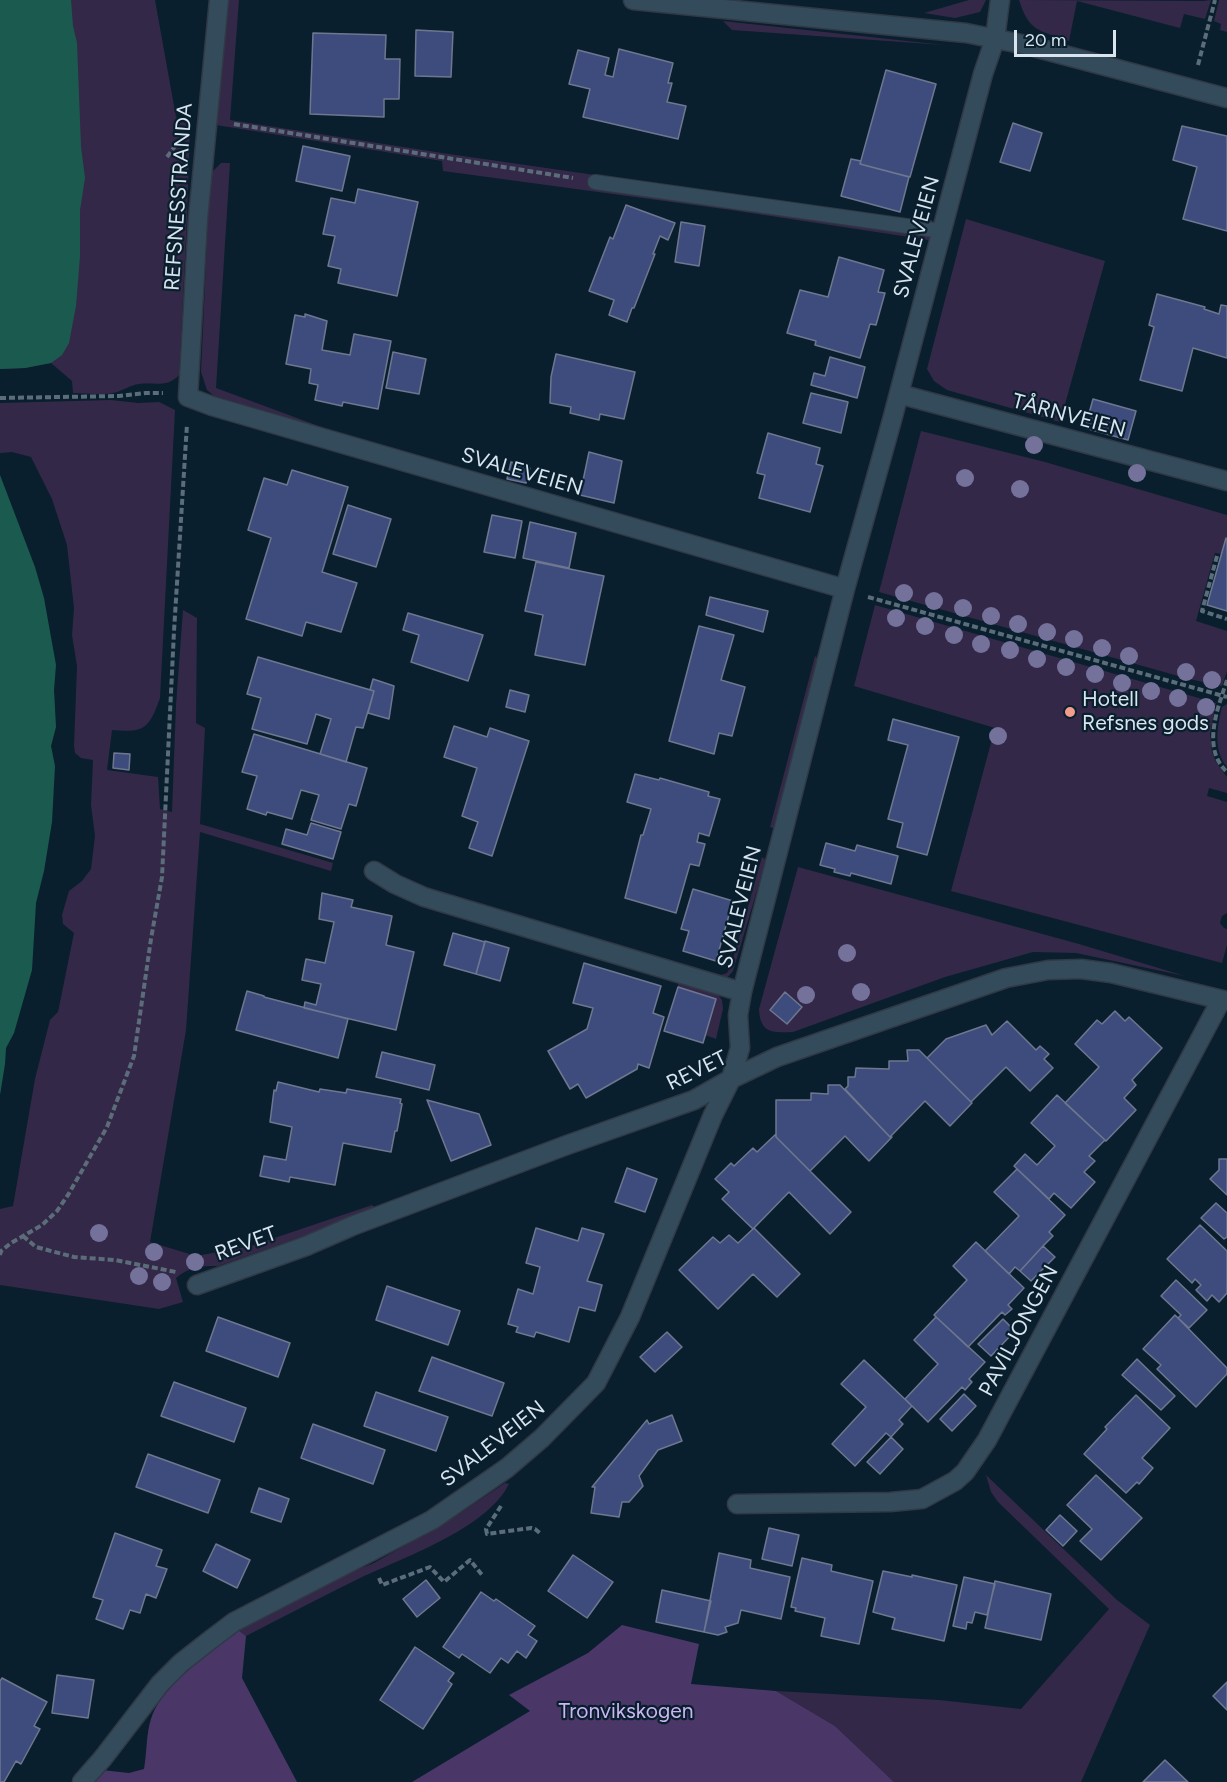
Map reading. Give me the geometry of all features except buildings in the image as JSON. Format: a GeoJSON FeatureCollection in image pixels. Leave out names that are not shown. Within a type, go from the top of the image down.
{"type":"FeatureCollection","features":[{"type":"Feature","properties":{"kind":"street","name":"REFSNESSTRANDA"},"geometry":{"type":"LineString","coordinates":[[188,397],[198,219],[219,0]]}},
{"type":"Feature","properties":{"kind":"street"},"geometry":{"type":"LineString","coordinates":[[633,0],[966,33],[1026,45],[1227,98]]}},
{"type":"Feature","properties":{"kind":"street","name":"SVALEVEIEN"},"geometry":{"type":"LineString","coordinates":[[81,1782],[103,1758],[160,1684],[209,1641],[234,1622],[432,1520],[507,1468],[542,1438],[596,1383],[630,1317],[713,1115],[731,1079],[740,1048],[738,1015],[742,992],[845,589],[983,74],[995,39],[1000,0]]}},
{"type":"Feature","properties":{"kind":"street","name":"TÅRNVEIEN"},"geometry":{"type":"LineString","coordinates":[[899,394],[1227,482]]}},
{"type":"Feature","properties":{"kind":"street","name":"SVALEVEIEN"},"geometry":{"type":"LineString","coordinates":[[188,397],[212,406],[845,589]]}},
{"type":"Feature","properties":{"kind":"street","name":"SVALEVEIEN"},"geometry":{"type":"LineString","coordinates":[[374,870],[395,884],[424,897],[742,992]]}},
{"type":"Feature","properties":{"kind":"street","name":"REVET"},"geometry":{"type":"LineString","coordinates":[[196,1285],[306,1246],[352,1226],[567,1145],[694,1100],[777,1057],[1006,978],[1048,970],[1081,969],[1111,973],[1224,1001]]}},
{"type":"Feature","properties":{"kind":"street","name":"PAVILJONGEN"},"geometry":{"type":"LineString","coordinates":[[737,1504],[890,1502],[922,1498],[940,1490],[965,1472],[992,1429],[1224,1001]]}},
{"type":"Feature","properties":{"kind":"lane"},"geometry":{"type":"LineString","coordinates":[[595,182],[942,231]]}},
{"type":"Feature","properties":{"kind":"path"},"geometry":{"type":"LineString","coordinates":[[1192,89],[1215,0]]}},
{"type":"Feature","properties":{"kind":"path"},"geometry":{"type":"LineString","coordinates":[[167,158],[183,136],[206,120],[595,182]]}},
{"type":"Feature","properties":{"kind":"path"},"geometry":{"type":"LineString","coordinates":[[0,398],[119,396],[146,393],[166,393],[188,397],[162,877],[131,1065],[107,1127],[81,1175],[57,1211],[42,1225],[1,1251],[0,1254]]}},
{"type":"Feature","properties":{"kind":"path"},"geometry":{"type":"LineString","coordinates":[[1217,556],[1202,611],[1227,619]]}},
{"type":"Feature","properties":{"kind":"path"},"geometry":{"type":"LineString","coordinates":[[845,589],[1224,697]]}},
{"type":"Feature","properties":{"kind":"path"},"geometry":{"type":"LineString","coordinates":[[1227,680],[1224,697],[1215,719],[1214,745],[1221,767],[1227,772]]}},
{"type":"Feature","properties":{"kind":"path"},"geometry":{"type":"LineString","coordinates":[[23,1236],[36,1247],[74,1257],[115,1260],[177,1272],[196,1285]]}},
{"type":"Feature","properties":{"kind":"path"},"geometry":{"type":"LineString","coordinates":[[504,1501],[486,1529],[487,1534],[531,1528],[535,1528],[541,1534]]}},
{"type":"Feature","properties":{"kind":"path"},"geometry":{"type":"LineString","coordinates":[[376,1571],[382,1585],[430,1567],[444,1582],[470,1560],[483,1576]]}},
{"type":"Feature","properties":{"kind":"shaded area"},"geometry":{"type":"Polygon","coordinates":[[[0,0],[155,0],[176,117],[190,126],[179,375],[170,382],[136,385],[107,394],[73,393],[72,381],[51,363],[25,368],[0,369],[0,0]]]}},
{"type":"Feature","properties":{"kind":"shaded area"},"geometry":{"type":"Polygon","coordinates":[[[0,0],[71,0],[77,43],[81,147],[85,178],[80,210],[80,256],[76,306],[69,343],[62,355],[51,363],[25,368],[0,369],[0,0]]]}},
{"type":"Feature","properties":{"kind":"shaded area"},"geometry":{"type":"Polygon","coordinates":[[[229,0],[239,0],[230,120],[901,219],[932,220],[929,240],[731,210],[443,171],[442,161],[216,125],[223,28],[229,0]]]}},
{"type":"Feature","properties":{"kind":"shaded area"},"geometry":{"type":"Polygon","coordinates":[[[969,0],[986,0],[980,12],[955,18],[924,13],[969,0]]]}},
{"type":"Feature","properties":{"kind":"shaded area"},"geometry":{"type":"Polygon","coordinates":[[[1019,0],[1211,0],[1205,19],[1184,14],[1180,28],[1077,1],[1069,41],[1043,32],[1031,24],[1019,0]]]}},
{"type":"Feature","properties":{"kind":"shaded area"},"geometry":{"type":"Polygon","coordinates":[[[1219,0],[1227,0],[1227,32],[1220,30],[1221,24],[1214,21],[1219,0]]]}},
{"type":"Feature","properties":{"kind":"shaded area"},"geometry":{"type":"Polygon","coordinates":[[[723,21],[944,45],[732,30],[723,21]]]}},
{"type":"Feature","properties":{"kind":"shaded area"},"geometry":{"type":"Polygon","coordinates":[[[221,163],[230,163],[216,388],[324,428],[214,396],[207,390],[201,372],[210,174],[221,163]]]}},
{"type":"Feature","properties":{"kind":"shaded area"},"geometry":{"type":"Polygon","coordinates":[[[966,219],[1105,261],[1060,422],[947,390],[934,381],[927,369],[966,219]]]}},
{"type":"Feature","properties":{"kind":"shaded area"},"geometry":{"type":"Polygon","coordinates":[[[111,400],[138,403],[159,402],[175,410],[160,698],[144,727],[131,731],[112,730],[107,770],[158,777],[160,809],[172,812],[176,705],[183,610],[197,618],[196,723],[205,728],[200,824],[333,863],[331,871],[200,832],[186,1030],[150,1242],[196,1256],[251,1246],[372,1205],[375,1208],[374,1211],[218,1266],[186,1271],[176,1278],[183,1302],[159,1309],[0,1285],[0,1209],[13,1206],[35,1079],[50,1020],[58,1012],[74,933],[63,924],[62,915],[69,891],[82,881],[91,869],[95,836],[91,805],[93,760],[81,758],[75,753],[74,746],[77,666],[72,635],[74,608],[67,545],[52,499],[31,457],[12,452],[0,453],[0,403],[111,400]]]}},
{"type":"Feature","properties":{"kind":"shaded area"},"geometry":{"type":"Polygon","coordinates":[[[921,431],[1045,462],[1227,515],[1227,539],[1221,554],[1215,553],[1196,621],[1227,631],[1227,671],[1222,686],[1189,679],[879,592],[921,431]]]}},
{"type":"Feature","properties":{"kind":"shaded area"},"geometry":{"type":"Polygon","coordinates":[[[0,475],[35,567],[44,598],[56,665],[54,690],[56,727],[51,746],[55,766],[52,822],[36,903],[32,970],[14,1033],[6,1048],[0,1095],[0,475]]]}},
{"type":"Feature","properties":{"kind":"shaded area"},"geometry":{"type":"Polygon","coordinates":[[[875,605],[1216,703],[1210,734],[1212,752],[1227,777],[1227,793],[1209,788],[1207,796],[1227,802],[1227,913],[1222,916],[1220,923],[1227,929],[1227,945],[1222,963],[951,891],[995,728],[854,686],[875,605]]]}},
{"type":"Feature","properties":{"kind":"shaded area"},"geometry":{"type":"Polygon","coordinates":[[[815,656],[821,662],[776,829],[770,827],[815,656]]]}},
{"type":"Feature","properties":{"kind":"shaded area"},"geometry":{"type":"Polygon","coordinates":[[[1227,704],[1227,767],[1220,753],[1217,738],[1222,707],[1227,704]]]}},
{"type":"Feature","properties":{"kind":"shaded area"},"geometry":{"type":"Polygon","coordinates":[[[762,857],[766,860],[733,971],[727,978],[613,948],[490,907],[721,975],[727,973],[731,966],[762,857]]]}},
{"type":"Feature","properties":{"kind":"shaded area"},"geometry":{"type":"Polygon","coordinates":[[[798,867],[1079,944],[1185,976],[1076,953],[1033,952],[945,977],[793,1032],[768,1030],[762,1023],[759,1009],[798,867]]]}},
{"type":"Feature","properties":{"kind":"shaded area"},"geometry":{"type":"Polygon","coordinates":[[[678,984],[718,995],[722,1000],[723,1009],[716,1039],[705,1035],[716,999],[678,987],[678,984]]]}},
{"type":"Feature","properties":{"kind":"shaded area"},"geometry":{"type":"Polygon","coordinates":[[[986,1475],[1117,1600],[1150,1625],[1081,1782],[894,1782],[835,1726],[776,1691],[939,1700],[1021,1709],[1109,1609],[998,1502],[991,1492],[986,1475]]]}},
{"type":"Feature","properties":{"kind":"shaded area"},"geometry":{"type":"Polygon","coordinates":[[[505,1483],[509,1484],[498,1500],[482,1515],[441,1541],[356,1580],[246,1636],[238,1630],[331,1580],[374,1563],[456,1516],[505,1483]]]}},
{"type":"Feature","properties":{"kind":"green space","name":"Tronvikskogen"},"geometry":{"type":"Polygon","coordinates":[[[622,1625],[699,1644],[691,1684],[776,1691],[835,1726],[894,1782],[412,1782],[530,1711],[509,1695],[588,1653],[622,1625]]]}},
{"type":"Feature","properties":{"kind":"green space"},"geometry":{"type":"Polygon","coordinates":[[[238,1630],[246,1636],[242,1678],[297,1782],[91,1782],[102,1770],[129,1773],[144,1769],[149,1725],[156,1707],[188,1670],[238,1630]]]}},
{"type":"Feature","properties":{"kind":"place","name":"Hotell Refsnes gods"},"geometry":{"type":"Point","coordinates":[1070,712]}}]}
